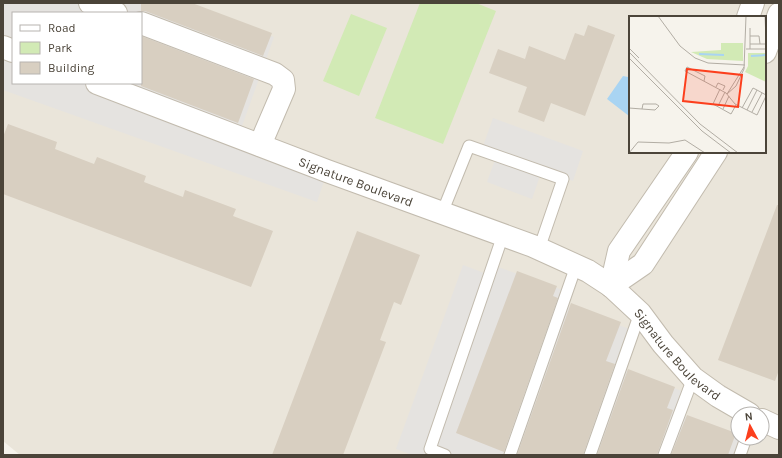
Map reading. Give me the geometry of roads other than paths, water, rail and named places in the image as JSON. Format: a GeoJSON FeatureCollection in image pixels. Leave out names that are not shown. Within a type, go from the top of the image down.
{"type":"FeatureCollection","features":[{"type":"Feature","properties":{"kind":"street"},"geometry":{"type":"LineString","coordinates":[[90,3],[113,12]]}},
{"type":"Feature","properties":{"kind":"street"},"geometry":{"type":"LineString","coordinates":[[748,16],[753,3]]}},
{"type":"Feature","properties":{"kind":"street"},"geometry":{"type":"LineString","coordinates":[[766,49],[779,14]]}},
{"type":"Feature","properties":{"kind":"street"},"geometry":{"type":"LineString","coordinates":[[142,23],[275,74],[283,80],[284,89],[260,145]]}},
{"type":"Feature","properties":{"kind":"street","name":"Signature Boulevard"},"geometry":{"type":"LineString","coordinates":[[100,84],[503,235],[588,271],[611,286],[640,314],[662,344],[693,378],[735,406]]}},
{"type":"Feature","properties":{"kind":"street"},"geometry":{"type":"LineString","coordinates":[[611,286],[620,251],[686,153]]}},
{"type":"Feature","properties":{"kind":"street"},"geometry":{"type":"LineString","coordinates":[[611,286],[643,264],[715,153]]}},
{"type":"Feature","properties":{"kind":"lane"},"geometry":{"type":"LineString","coordinates":[[442,213],[469,146],[563,179],[539,249]]}},
{"type":"Feature","properties":{"kind":"lane"},"geometry":{"type":"LineString","coordinates":[[445,455],[430,449],[503,235]]}},
{"type":"Feature","properties":{"kind":"lane"},"geometry":{"type":"LineString","coordinates":[[510,455],[576,266]]}},
{"type":"Feature","properties":{"kind":"lane"},"geometry":{"type":"LineString","coordinates":[[590,455],[640,314]]}},
{"type":"Feature","properties":{"kind":"lane"},"geometry":{"type":"LineString","coordinates":[[664,455],[693,378]]}},
{"type":"Feature","properties":{"kind":"water"},"geometry":{"type":"Polygon","coordinates":[[[623,76],[628,77],[629,76],[629,116],[607,99],[623,76]]]}}]}
